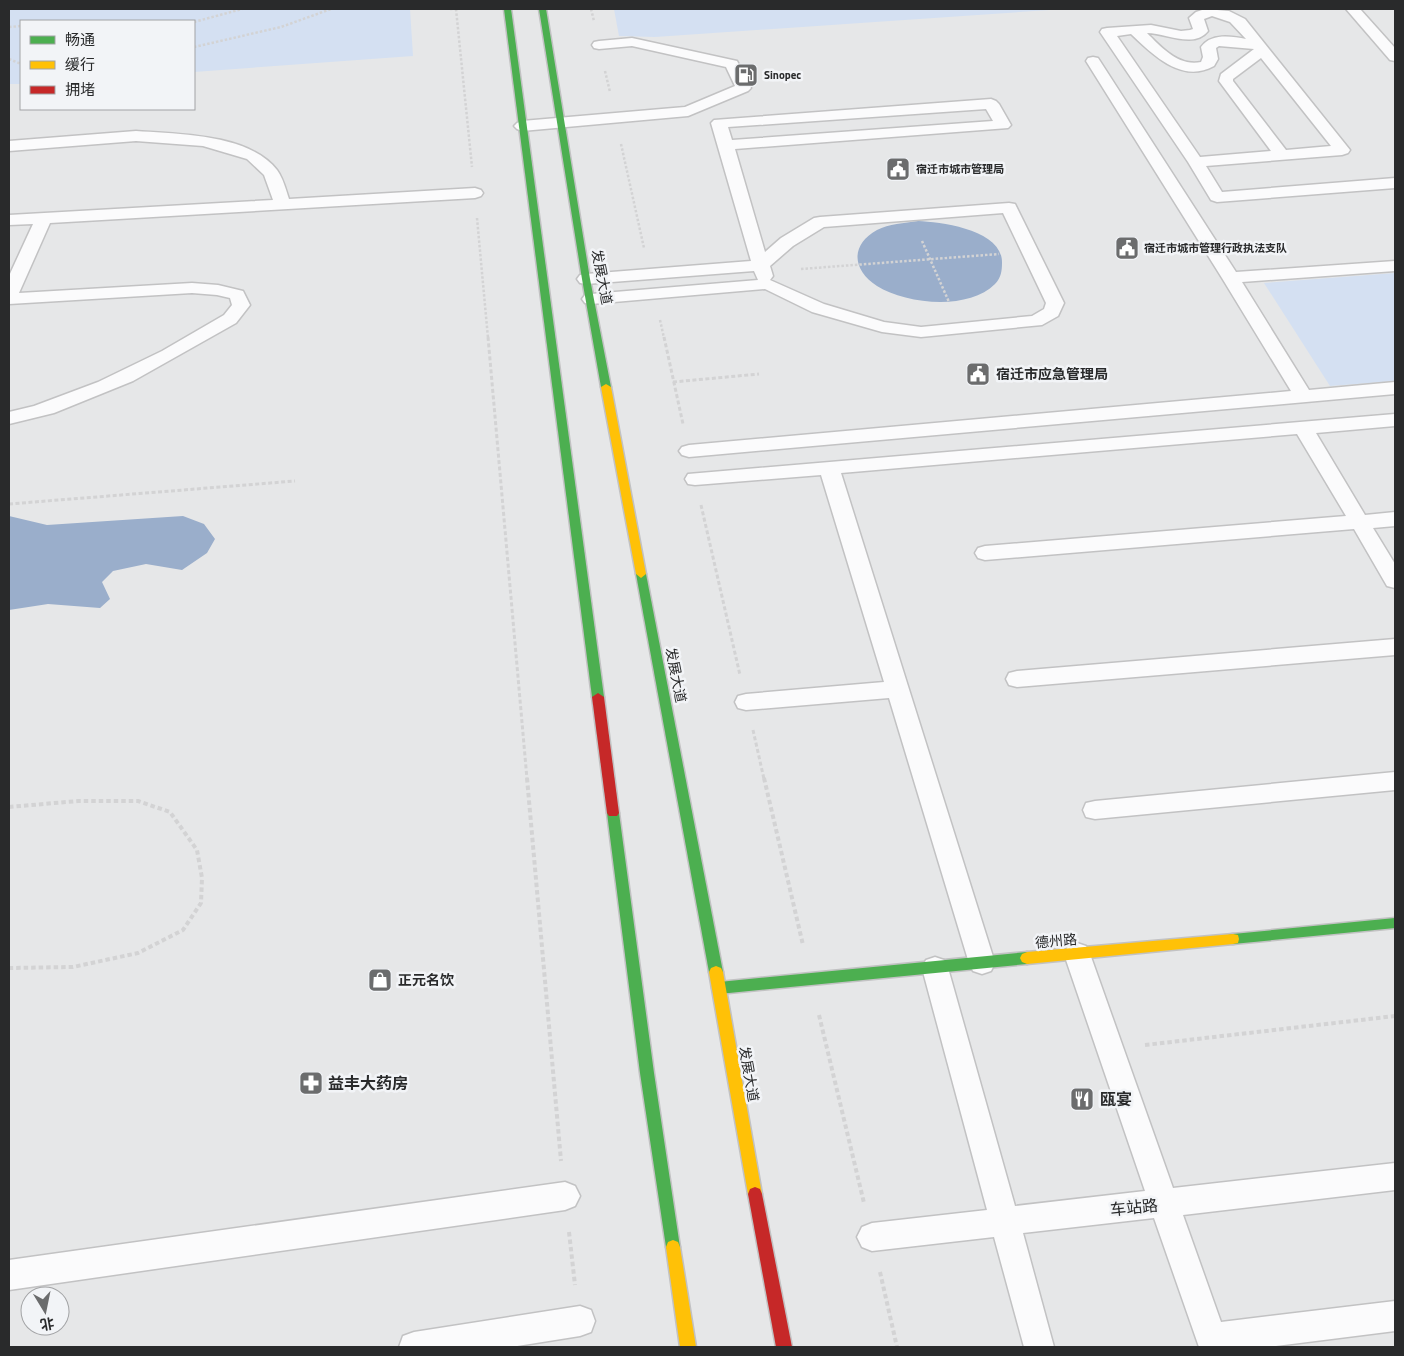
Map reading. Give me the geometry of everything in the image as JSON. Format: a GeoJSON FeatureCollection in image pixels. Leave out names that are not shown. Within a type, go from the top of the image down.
{"type":"FeatureCollection","features":[{"type":"Feature","properties":{"kind":"main road"},"geometry":{"type":"LineString","coordinates":[[507,9],[647,1073],[688,1347]]}},
{"type":"Feature","properties":{"kind":"main road","name":"发展大道"},"geometry":{"type":"LineString","coordinates":[[542,9],[586,279],[719,988],[784,1347]]}},
{"type":"Feature","properties":{"kind":"main road","name":"德州路"},"geometry":{"type":"LineString","coordinates":[[719,988],[1395,923]]}},
{"type":"Feature","properties":{"kind":"lane"},"geometry":{"type":"LineString","coordinates":[[1353,9],[1395,57]]}},
{"type":"Feature","properties":{"kind":"lane"},"geometry":{"type":"LineString","coordinates":[[1196,162],[1342,150],[1240,22],[1224,13],[1199,15],[1196,18],[1201,31],[1191,35],[1174,35],[1153,29],[1107,32],[1196,162],[1217,198]]}},
{"type":"Feature","properties":{"kind":"lane"},"geometry":{"type":"LineString","coordinates":[[1135,30],[1167,59],[1180,66],[1206,65],[1212,57],[1208,47],[1215,42],[1234,42],[1261,48]]}},
{"type":"Feature","properties":{"kind":"lane"},"geometry":{"type":"LineString","coordinates":[[1375,34],[1395,32]]}},
{"type":"Feature","properties":{"kind":"lane"},"geometry":{"type":"LineString","coordinates":[[522,126],[688,111],[743,88],[732,64],[632,42],[600,45]]}},
{"type":"Feature","properties":{"kind":"lane"},"geometry":{"type":"LineString","coordinates":[[1261,48],[1226,77],[1226,81],[1282,155]]}},
{"type":"Feature","properties":{"kind":"lane"},"geometry":{"type":"LineString","coordinates":[[1093,62],[1231,278],[1303,396]]}},
{"type":"Feature","properties":{"kind":"lane"},"geometry":{"type":"LineString","coordinates":[[726,145],[1003,125],[991,104],[719,123],[763,274]]}},
{"type":"Feature","properties":{"kind":"lane"},"geometry":{"type":"LineString","coordinates":[[9,146],[136,136],[205,141],[252,156],[271,173],[283,204]]}},
{"type":"Feature","properties":{"kind":"lane"},"geometry":{"type":"LineString","coordinates":[[1181,200],[1395,183]]}},
{"type":"Feature","properties":{"kind":"lane"},"geometry":{"type":"LineString","coordinates":[[9,220],[475,194]]}},
{"type":"Feature","properties":{"kind":"lane"},"geometry":{"type":"LineString","coordinates":[[586,279],[763,274],[818,308],[882,327],[921,332],[1036,321],[1052,312],[1055,303],[1009,208],[820,222],[787,242],[763,274],[591,299]]}},
{"type":"Feature","properties":{"kind":"lane"},"geometry":{"type":"LineString","coordinates":[[9,295],[44,218]]}},
{"type":"Feature","properties":{"kind":"lane"},"geometry":{"type":"LineString","coordinates":[[1231,278],[1395,266]]}},
{"type":"Feature","properties":{"kind":"lane"},"geometry":{"type":"LineString","coordinates":[[9,299],[192,288],[218,290],[237,295],[241,305],[230,318],[137,373],[93,393],[24,416],[9,418]]}},
{"type":"Feature","properties":{"kind":"lane"},"geometry":{"type":"LineString","coordinates":[[689,451],[1395,388]]}},
{"type":"Feature","properties":{"kind":"lane"},"geometry":{"type":"LineString","coordinates":[[695,479],[1395,420]]}},
{"type":"Feature","properties":{"kind":"lane"},"geometry":{"type":"LineString","coordinates":[[1303,428],[1395,581]]}},
{"type":"Feature","properties":{"kind":"lane"},"geometry":{"type":"LineString","coordinates":[[829,468],[982,963]]}},
{"type":"Feature","properties":{"kind":"lane"},"geometry":{"type":"LineString","coordinates":[[985,553],[1395,520]]}},
{"type":"Feature","properties":{"kind":"lane"},"geometry":{"type":"LineString","coordinates":[[1017,679],[1395,647]]}},
{"type":"Feature","properties":{"kind":"lane"},"geometry":{"type":"LineString","coordinates":[[746,702],[897,689]]}},
{"type":"Feature","properties":{"kind":"lane"},"geometry":{"type":"LineString","coordinates":[[1095,810],[1395,781]]}},
{"type":"Feature","properties":{"kind":"lane"},"geometry":{"type":"LineString","coordinates":[[1077,954],[1213,1343],[1395,1316]]}},
{"type":"Feature","properties":{"kind":"lane"},"geometry":{"type":"LineString","coordinates":[[935,968],[1039,1347]]}},
{"type":"Feature","properties":{"kind":"lane","name":"车站路"},"geometry":{"type":"LineString","coordinates":[[872,1237],[1395,1176]]}},
{"type":"Feature","properties":{"kind":"lane"},"geometry":{"type":"LineString","coordinates":[[9,1275],[565,1196]]}},
{"type":"Feature","properties":{"kind":"lane"},"geometry":{"type":"LineString","coordinates":[[429,1346],[580,1321]]}},
{"type":"Feature","properties":{"kind":"path"},"geometry":{"type":"LineString","coordinates":[[195,22],[242,9]]}},
{"type":"Feature","properties":{"kind":"path"},"geometry":{"type":"LineString","coordinates":[[324,9],[330,9]]}},
{"type":"Feature","properties":{"kind":"path"},"geometry":{"type":"LineString","coordinates":[[195,47],[278,29],[309,20],[330,9]]}},
{"type":"Feature","properties":{"kind":"path"},"geometry":{"type":"LineString","coordinates":[[450,9],[456,9],[475,194],[565,1196],[580,1321]]}},
{"type":"Feature","properties":{"kind":"path"},"geometry":{"type":"LineString","coordinates":[[920,236],[950,304]]}},
{"type":"Feature","properties":{"kind":"path"},"geometry":{"type":"LineString","coordinates":[[763,274],[1006,253]]}},
{"type":"Feature","properties":{"kind":"path"},"geometry":{"type":"LineString","coordinates":[[673,382],[759,374]]}},
{"type":"Feature","properties":{"kind":"path"},"geometry":{"type":"LineString","coordinates":[[9,504],[295,480]]}},
{"type":"Feature","properties":{"kind":"path"},"geometry":{"type":"LineString","coordinates":[[9,807],[78,800],[138,801],[170,812],[197,850],[202,878],[200,903],[183,930],[138,953],[73,967],[9,968]]}},
{"type":"Feature","properties":{"kind":"path"},"geometry":{"type":"LineString","coordinates":[[1110,1049],[1395,1016]]}},
{"type":"Feature","properties":{"kind":"shaded area"},"geometry":{"type":"Polygon","coordinates":[[[9,9],[410,9],[413,56],[195,72],[195,20],[20,20],[20,84],[9,84],[9,9]]]}},
{"type":"Feature","properties":{"kind":"shaded area"},"geometry":{"type":"Polygon","coordinates":[[[614,9],[1064,9],[655,37],[619,36],[614,9]]]}},
{"type":"Feature","properties":{"kind":"shaded area"},"geometry":{"type":"Polygon","coordinates":[[[1395,273],[1395,381],[1330,386],[1264,283],[1395,273]]]}},
{"type":"Feature","properties":{"kind":"water"},"geometry":{"type":"Polygon","coordinates":[[[918,221],[941,223],[969,230],[982,235],[993,243],[1000,252],[1002,263],[1001,274],[997,282],[983,293],[969,298],[937,302],[904,297],[889,292],[869,280],[859,265],[859,250],[862,243],[868,236],[882,228],[918,221]]]}},
{"type":"Feature","properties":{"kind":"water"},"geometry":{"type":"Polygon","coordinates":[[[9,516],[47,525],[183,516],[204,524],[215,539],[207,553],[182,570],[146,564],[113,571],[102,582],[110,599],[100,608],[48,604],[9,610],[9,516]]]}},
{"type":"Feature","properties":{"kind":"traffic: fast"},"geometry":{"type":"LineString","coordinates":[[507,9],[598,697]]}},
{"type":"Feature","properties":{"kind":"traffic: fast"},"geometry":{"type":"LineString","coordinates":[[542,9],[586,279],[606,387]]}},
{"type":"Feature","properties":{"kind":"traffic: fast"},"geometry":{"type":"LineString","coordinates":[[641,574],[716,972]]}},
{"type":"Feature","properties":{"kind":"traffic: fast"},"geometry":{"type":"LineString","coordinates":[[613,813],[647,1073],[673,1247]]}},
{"type":"Feature","properties":{"kind":"traffic: fast"},"geometry":{"type":"LineString","coordinates":[[1233,939],[1395,923]]}},
{"type":"Feature","properties":{"kind":"traffic: fast"},"geometry":{"type":"LineString","coordinates":[[719,988],[1027,958]]}},
{"type":"Feature","properties":{"kind":"traffic: slow"},"geometry":{"type":"LineString","coordinates":[[606,387],[641,574]]}},
{"type":"Feature","properties":{"kind":"traffic: slow"},"geometry":{"type":"LineString","coordinates":[[1027,958],[1233,939]]}},
{"type":"Feature","properties":{"kind":"traffic: slow"},"geometry":{"type":"LineString","coordinates":[[716,972],[755,1194]]}},
{"type":"Feature","properties":{"kind":"traffic: slow"},"geometry":{"type":"LineString","coordinates":[[673,1247],[688,1347]]}},
{"type":"Feature","properties":{"kind":"traffic: jam"},"geometry":{"type":"LineString","coordinates":[[598,697],[613,813]]}},
{"type":"Feature","properties":{"kind":"traffic: jam"},"geometry":{"type":"LineString","coordinates":[[755,1194],[784,1347]]}},
{"type":"Feature","properties":{"kind":"place","name":"Sinopec"},"geometry":{"type":"Point","coordinates":[746,75]}},
{"type":"Feature","properties":{"kind":"place","name":"宿迁市城市管理局"},"geometry":{"type":"Point","coordinates":[898,169]}},
{"type":"Feature","properties":{"kind":"place","name":"宿迁市城市管理行政执法支队"},"geometry":{"type":"Point","coordinates":[1127,248]}},
{"type":"Feature","properties":{"kind":"place","name":"宿迁市应急管理局"},"geometry":{"type":"Point","coordinates":[978,374]}},
{"type":"Feature","properties":{"kind":"place","name":"正元名饮"},"geometry":{"type":"Point","coordinates":[380,980]}},
{"type":"Feature","properties":{"kind":"place","name":"益丰大药房"},"geometry":{"type":"Point","coordinates":[311,1083]}},
{"type":"Feature","properties":{"kind":"place","name":"瓯宴"},"geometry":{"type":"Point","coordinates":[1082,1099]}}]}
